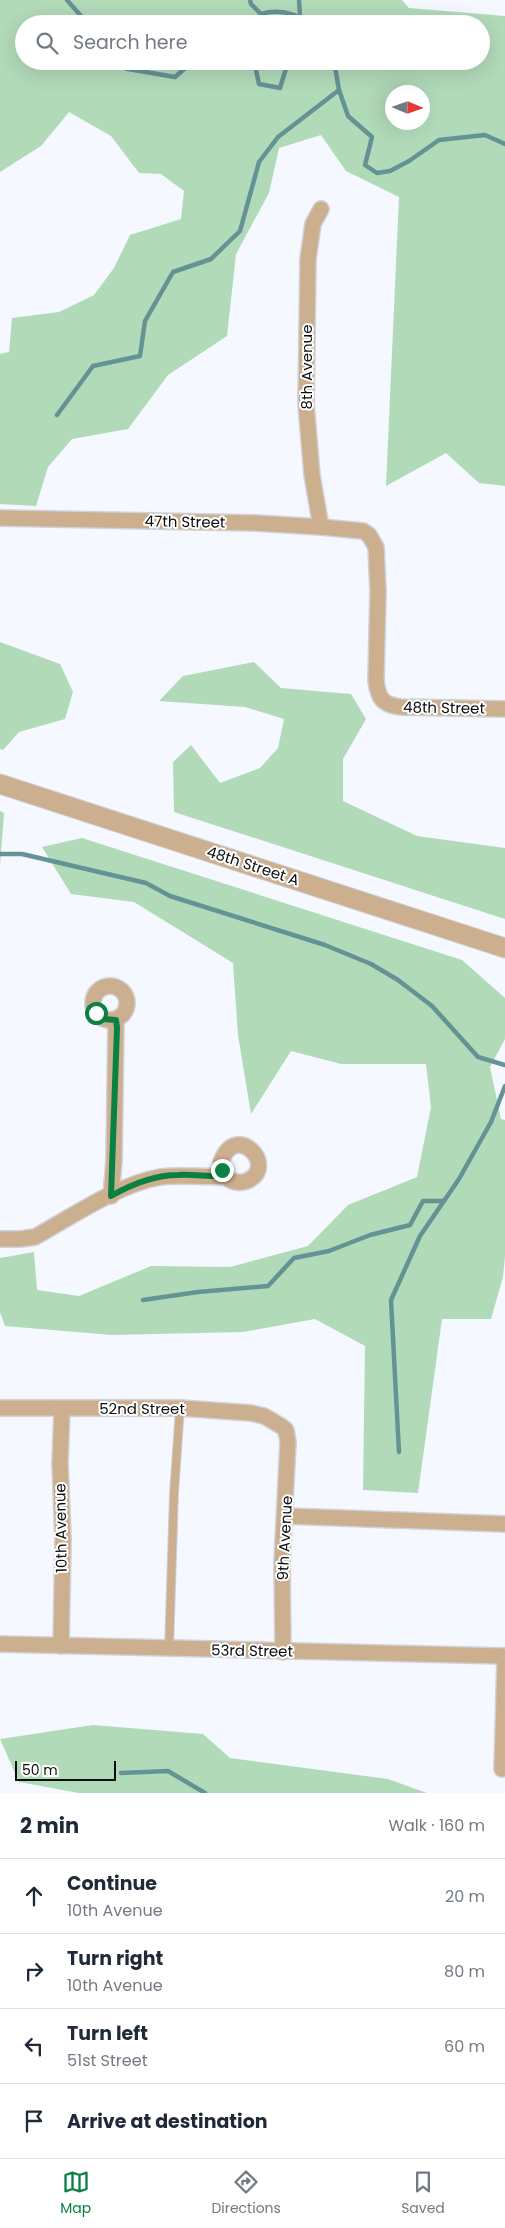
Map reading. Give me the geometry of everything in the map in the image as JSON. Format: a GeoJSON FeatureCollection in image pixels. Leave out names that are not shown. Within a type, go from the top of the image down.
{"type":"FeatureCollection","features":[{"type":"Feature","properties":{"kind":"street","name":"8th Avenue"},"geometry":{"type":"LineString","coordinates":[[321,209],[313,224],[308,259],[306,404],[312,475],[321,526]]}},
{"type":"Feature","properties":{"kind":"street","name":"47th Street"},"geometry":{"type":"LineString","coordinates":[[0,518],[321,526],[363,531],[369,535],[376,547],[378,591],[376,680],[377,692],[384,702]]}},
{"type":"Feature","properties":{"kind":"street","name":"48th Street"},"geometry":{"type":"LineString","coordinates":[[384,702],[389,706],[401,707],[505,709]]}},
{"type":"Feature","properties":{"kind":"street","name":"48th Street A"},"geometry":{"type":"LineString","coordinates":[[0,784],[505,948]]}},
{"type":"Feature","properties":{"kind":"street"},"geometry":{"type":"LineString","coordinates":[[111,1196],[116,1020]]}},
{"type":"Feature","properties":{"kind":"street"},"geometry":{"type":"LineString","coordinates":[[0,1239],[20,1240],[35,1237],[127,1187],[158,1177],[178,1175],[225,1176]]}},
{"type":"Feature","properties":{"kind":"street","name":"52nd Street"},"geometry":{"type":"LineString","coordinates":[[0,1408],[62,1410],[180,1408],[251,1413],[264,1416],[281,1426]]}},
{"type":"Feature","properties":{"kind":"street","name":"10th Avenue"},"geometry":{"type":"LineString","coordinates":[[61,1646],[63,1540],[60,1463],[62,1410]]}},
{"type":"Feature","properties":{"kind":"street","name":"9th Avenue"},"geometry":{"type":"LineString","coordinates":[[281,1426],[286,1430],[288,1442],[286,1516],[282,1562],[283,1652]]}},
{"type":"Feature","properties":{"kind":"street"},"geometry":{"type":"LineString","coordinates":[[286,1516],[505,1524]]}},
{"type":"Feature","properties":{"kind":"street","name":"53rd Street"},"geometry":{"type":"LineString","coordinates":[[0,1644],[505,1657]]}},
{"type":"Feature","properties":{"kind":"street"},"geometry":{"type":"LineString","coordinates":[[502,1769],[505,1657]]}},
{"type":"Feature","properties":{"kind":"lane"},"geometry":{"type":"LineString","coordinates":[[169,1649],[174,1493],[180,1408]]}},
{"type":"Feature","properties":{"kind":"green space"},"geometry":{"type":"Polygon","coordinates":[[[0,0],[402,0],[409,8],[505,16],[505,486],[479,483],[446,453],[386,486],[399,197],[346,171],[321,135],[279,148],[269,193],[236,254],[227,336],[168,375],[128,429],[72,439],[48,467],[36,506],[0,504],[0,354],[9,352],[12,318],[59,312],[94,295],[114,268],[130,235],[181,219],[184,191],[161,174],[139,173],[111,136],[69,112],[41,146],[0,172],[0,0]]]}},
{"type":"Feature","properties":{"kind":"green space"},"geometry":{"type":"Polygon","coordinates":[[[0,642],[60,664],[73,692],[65,719],[19,732],[3,750],[0,749],[0,642]]]}},
{"type":"Feature","properties":{"kind":"green space"},"geometry":{"type":"Polygon","coordinates":[[[254,662],[281,688],[351,694],[366,719],[343,759],[343,801],[417,836],[505,848],[505,919],[174,812],[173,762],[191,745],[220,783],[260,768],[278,748],[284,719],[245,707],[159,701],[183,676],[254,662]]]}},
{"type":"Feature","properties":{"kind":"green space"},"geometry":{"type":"Polygon","coordinates":[[[0,811],[4,813],[0,866],[0,811]]]}},
{"type":"Feature","properties":{"kind":"green space"},"geometry":{"type":"Polygon","coordinates":[[[82,838],[462,960],[505,998],[505,1039],[490,1067],[501,1119],[505,1120],[505,1256],[503,1277],[491,1319],[442,1319],[418,1493],[363,1490],[365,1346],[315,1319],[243,1332],[112,1335],[5,1326],[0,1312],[0,1258],[34,1252],[37,1290],[79,1296],[151,1266],[230,1267],[308,1246],[348,1205],[417,1177],[431,1107],[426,1064],[341,1064],[291,1051],[251,1114],[238,1035],[233,963],[134,902],[71,894],[42,847],[82,838]]]}},
{"type":"Feature","properties":{"kind":"green space"},"geometry":{"type":"Polygon","coordinates":[[[93,1725],[203,1734],[230,1758],[388,1779],[427,1793],[79,1793],[19,1782],[0,1739],[93,1725]]]}},
{"type":"Feature","properties":{"kind":"waterway"},"geometry":{"type":"LineString","coordinates":[[67,0],[80,15]]}},
{"type":"Feature","properties":{"kind":"waterway"},"geometry":{"type":"LineString","coordinates":[[250,0],[251,4],[261,14]]}},
{"type":"Feature","properties":{"kind":"waterway"},"geometry":{"type":"LineString","coordinates":[[299,0],[300,15]]}},
{"type":"Feature","properties":{"kind":"waterway"},"geometry":{"type":"LineString","coordinates":[[262,15],[274,12],[294,15]]}},
{"type":"Feature","properties":{"kind":"waterway"},"geometry":{"type":"LineString","coordinates":[[134,70],[175,77],[183,70]]}},
{"type":"Feature","properties":{"kind":"waterway"},"geometry":{"type":"LineString","coordinates":[[256,70],[259,84],[280,88],[285,70]]}},
{"type":"Feature","properties":{"kind":"waterway"},"geometry":{"type":"LineString","coordinates":[[336,70],[339,90],[348,116],[372,137],[365,165],[377,173],[390,171],[409,161],[439,140],[485,135],[505,144]]}},
{"type":"Feature","properties":{"kind":"waterway"},"geometry":{"type":"LineString","coordinates":[[57,415],[93,366],[140,356],[145,321],[173,272],[211,259],[240,231],[259,162],[278,137],[339,90]]}},
{"type":"Feature","properties":{"kind":"waterway"},"geometry":{"type":"LineString","coordinates":[[0,854],[22,854],[146,883],[170,896],[325,945],[371,964],[398,980],[432,1006],[478,1057],[505,1065]]}},
{"type":"Feature","properties":{"kind":"waterway"},"geometry":{"type":"LineString","coordinates":[[399,1452],[391,1300],[420,1236],[459,1179],[491,1122],[505,1086]]}},
{"type":"Feature","properties":{"kind":"waterway"},"geometry":{"type":"LineString","coordinates":[[143,1300],[198,1292],[268,1286],[294,1258],[329,1251],[370,1235],[410,1225],[423,1201],[444,1201]]}},
{"type":"Feature","properties":{"kind":"waterway"},"geometry":{"type":"LineString","coordinates":[[121,1773],[168,1771],[205,1793]]}},
{"type":"Feature","properties":{"kind":"route"},"geometry":{"type":"LineString","coordinates":[[96,1013],[103,1019],[116,1020],[117,1028],[114,1161],[111,1196],[145,1180],[178,1175],[225,1176],[222,1170]]}}]}
